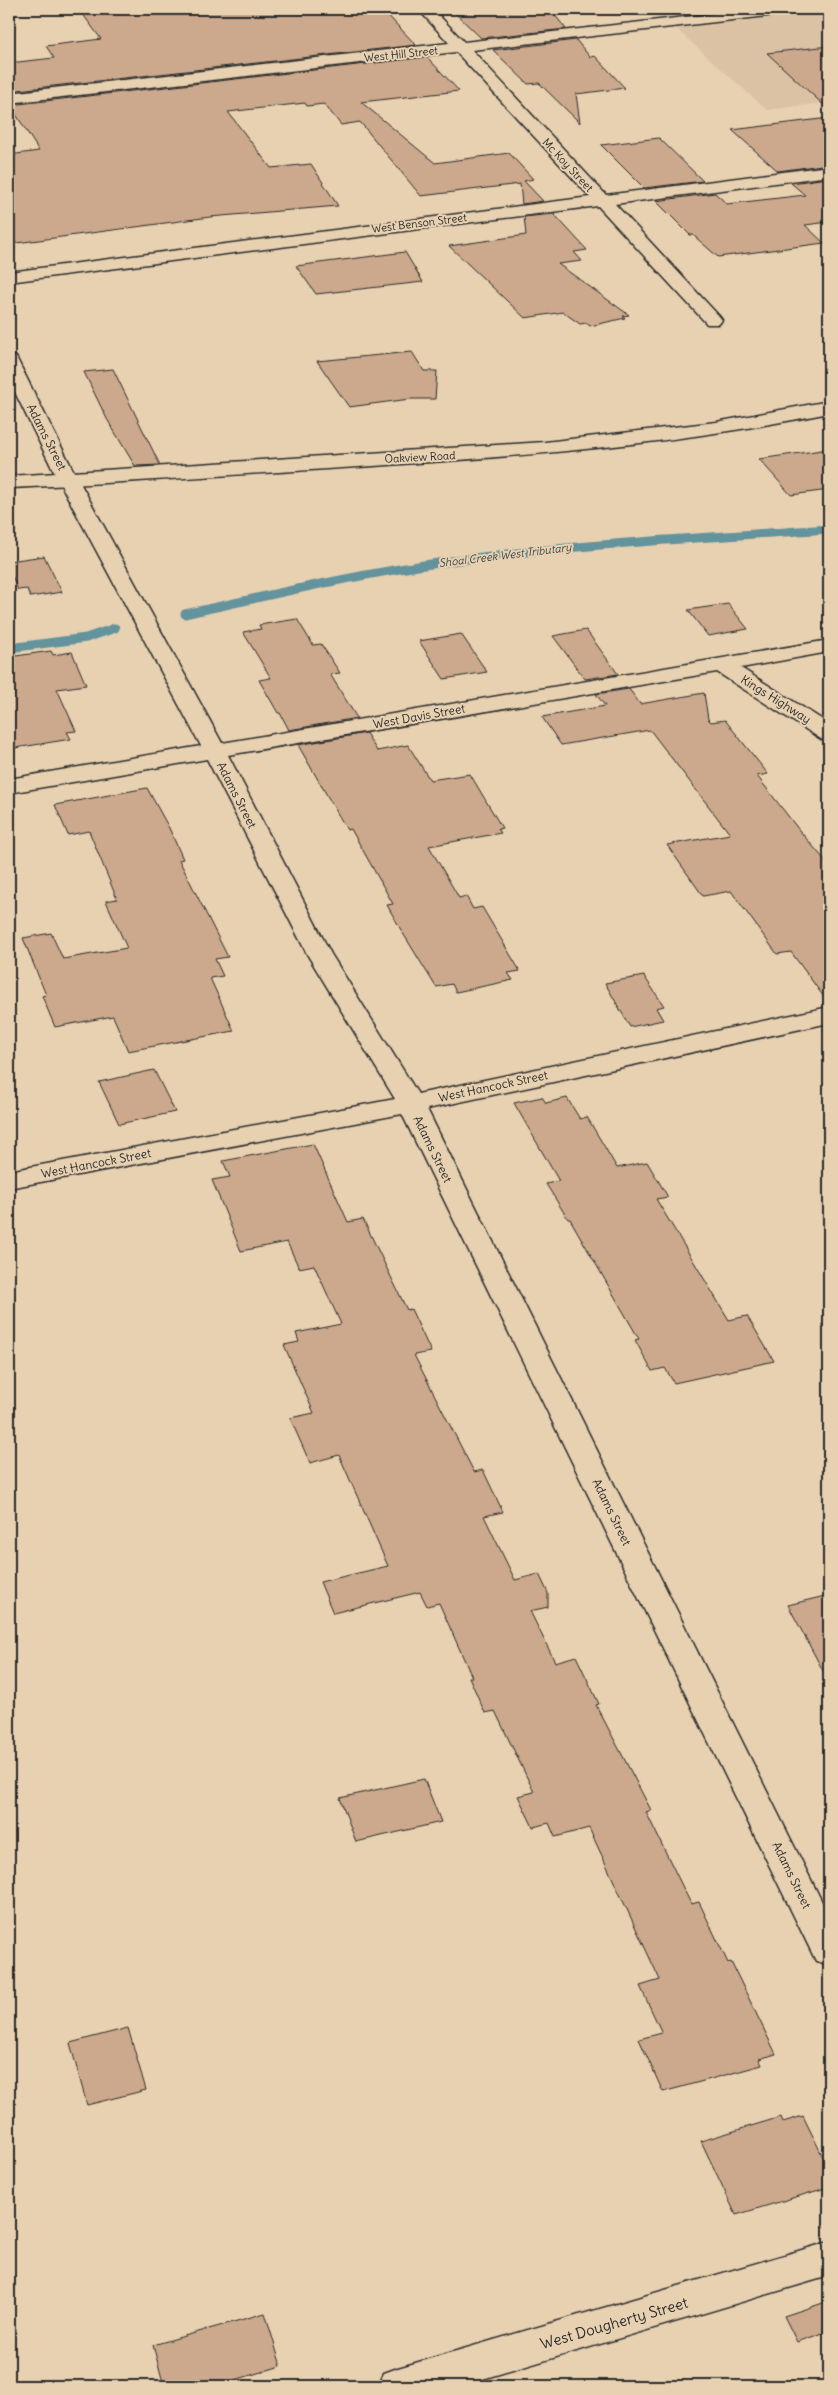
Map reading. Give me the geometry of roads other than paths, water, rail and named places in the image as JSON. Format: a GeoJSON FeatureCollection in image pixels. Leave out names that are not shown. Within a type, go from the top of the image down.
{"type":"FeatureCollection","features":[{"type":"Feature","properties":{"kind":"street","name":"Mc Koy Street"},"geometry":{"type":"LineString","coordinates":[[425,9],[713,320]]}},
{"type":"Feature","properties":{"kind":"street","name":"West Hill Street"},"geometry":{"type":"LineString","coordinates":[[9,98],[793,9]]}},
{"type":"Feature","properties":{"kind":"street","name":"West Benson Street"},"geometry":{"type":"LineString","coordinates":[[9,277],[829,171]]}},
{"type":"Feature","properties":{"kind":"street","name":"Adams Street"},"geometry":{"type":"LineString","coordinates":[[9,361],[68,478],[214,750],[319,954],[411,1104],[829,1951]]}},
{"type":"Feature","properties":{"kind":"street","name":"Oakview Road"},"geometry":{"type":"LineString","coordinates":[[9,482],[486,453],[652,436],[763,422],[829,407]]}},
{"type":"Feature","properties":{"kind":"street","name":"West Davis Street"},"geometry":{"type":"LineString","coordinates":[[9,786],[829,646]]}},
{"type":"Feature","properties":{"kind":"street","name":"Kings Highway"},"geometry":{"type":"LineString","coordinates":[[722,665],[829,734]]}},
{"type":"Feature","properties":{"kind":"street","name":"West Hancock Street"},"geometry":{"type":"LineString","coordinates":[[9,1180],[411,1104],[829,1016]]}},
{"type":"Feature","properties":{"kind":"street","name":"West Dougherty Street"},"geometry":{"type":"LineString","coordinates":[[398,2386],[829,2259]]}},
{"type":"Feature","properties":{"kind":"waterway","name":"Shoal Creek West Tributary"},"geometry":{"type":"LineString","coordinates":[[185,614],[282,592],[445,562],[589,546],[829,529]]}},
{"type":"Feature","properties":{"kind":"waterway","name":"Shoal Creek West Tributary"},"geometry":{"type":"LineString","coordinates":[[9,648],[86,638],[115,628]]}}]}
